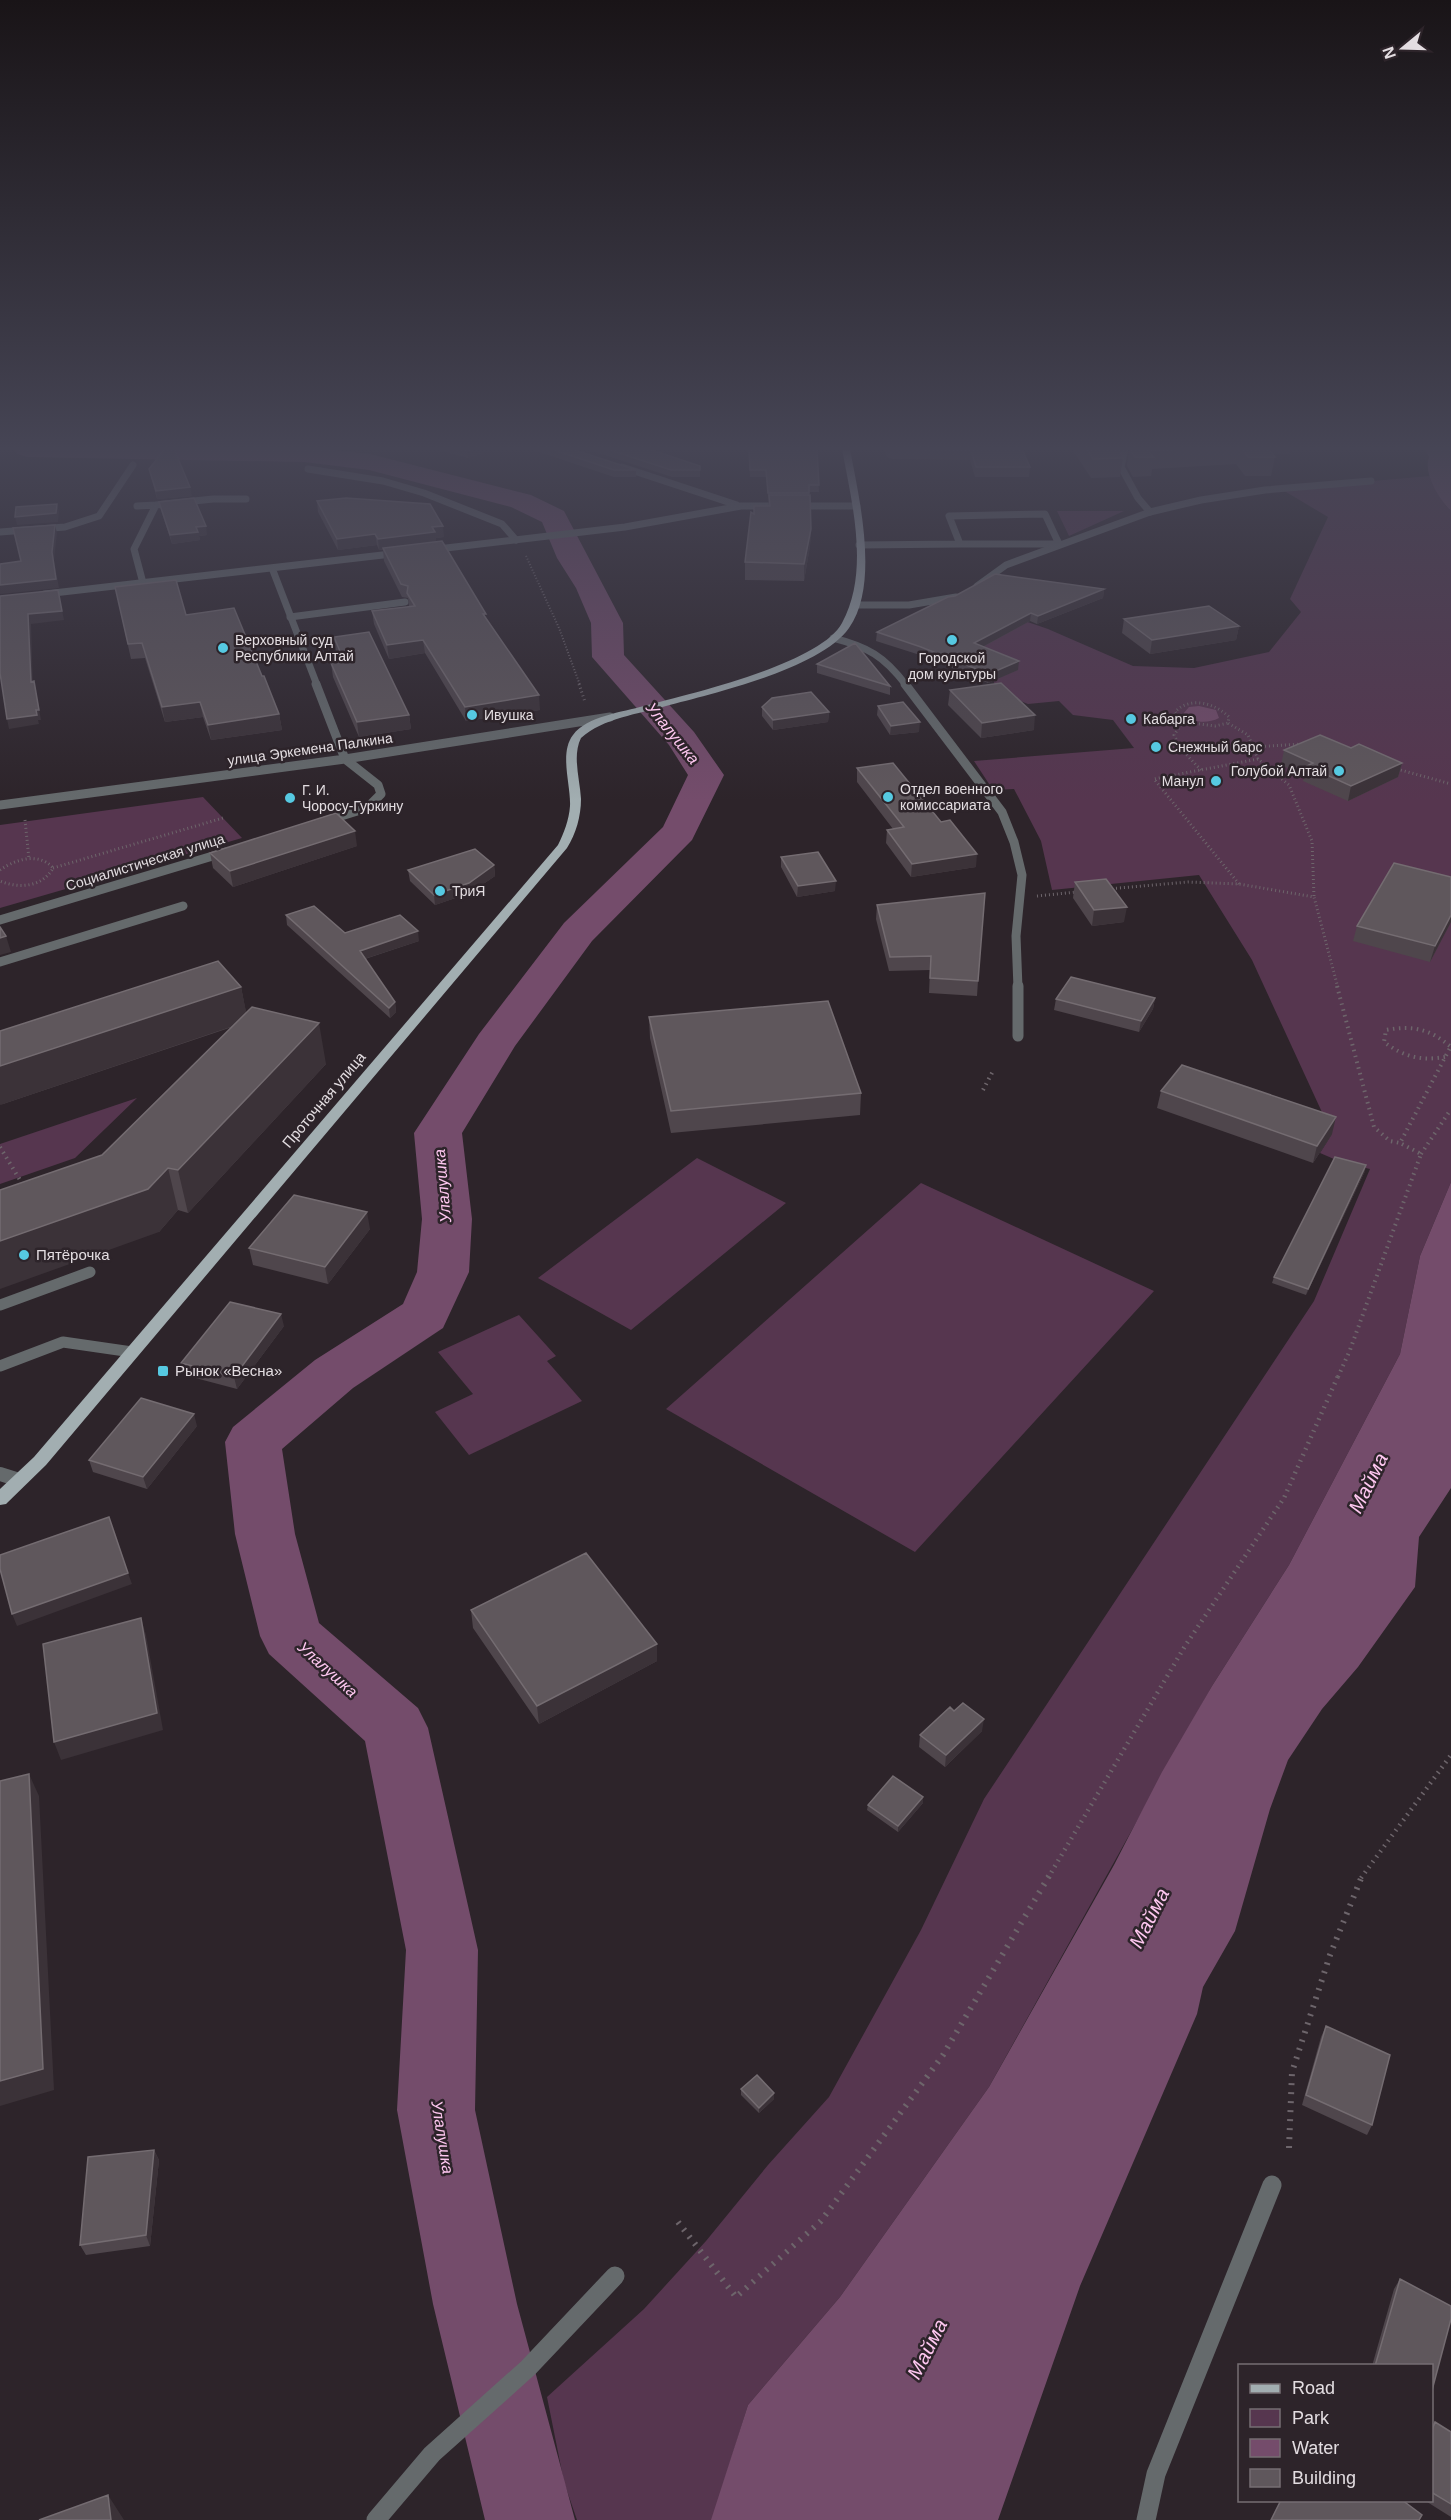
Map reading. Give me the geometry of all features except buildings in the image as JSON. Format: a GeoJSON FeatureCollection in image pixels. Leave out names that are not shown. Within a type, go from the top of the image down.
{"type":"FeatureCollection","features":[{"type":"Feature","properties":{"kind":"main road"},"geometry":{"type":"LineString","coordinates":[[623,715],[764,674],[814,651],[845,627],[855,605],[860,567]]}},
{"type":"Feature","properties":{"kind":"main road","name":"Проточная улица"},"geometry":{"type":"LineString","coordinates":[[0,1499],[40,1461],[563,846],[575,809],[573,743],[582,731],[623,715]]}},
{"type":"Feature","properties":{"kind":"street"},"geometry":{"type":"LineString","coordinates":[[138,567],[142,583]]}},
{"type":"Feature","properties":{"kind":"street"},"geometry":{"type":"LineString","coordinates":[[36,595],[284,567]]}},
{"type":"Feature","properties":{"kind":"street"},"geometry":{"type":"LineString","coordinates":[[973,588],[1004,567]]}},
{"type":"Feature","properties":{"kind":"street"},"geometry":{"type":"LineString","coordinates":[[272,568],[345,759],[378,785],[381,794],[367,808],[311,825]]}},
{"type":"Feature","properties":{"kind":"street"},"geometry":{"type":"LineString","coordinates":[[855,605],[909,605],[952,599],[962,594]]}},
{"type":"Feature","properties":{"kind":"street"},"geometry":{"type":"LineString","coordinates":[[290,617],[405,602]]}},
{"type":"Feature","properties":{"kind":"street"},"geometry":{"type":"LineString","coordinates":[[833,638],[858,644],[880,655],[1002,812],[1014,842],[1022,875],[1016,936],[1018,1036]]}},
{"type":"Feature","properties":{"kind":"street","name":"улица Эркемена Палкина"},"geometry":{"type":"LineString","coordinates":[[0,805],[345,759],[623,715]]}},
{"type":"Feature","properties":{"kind":"street","name":"Социалистическая улица"},"geometry":{"type":"LineString","coordinates":[[0,920],[232,850]]}},
{"type":"Feature","properties":{"kind":"street"},"geometry":{"type":"LineString","coordinates":[[0,962],[183,906]]}},
{"type":"Feature","properties":{"kind":"street"},"geometry":{"type":"LineString","coordinates":[[0,1305],[90,1272]]}},
{"type":"Feature","properties":{"kind":"street"},"geometry":{"type":"LineString","coordinates":[[0,1366],[63,1342],[132,1352]]}},
{"type":"Feature","properties":{"kind":"street"},"geometry":{"type":"LineString","coordinates":[[0,1474],[19,1480]]}},
{"type":"Feature","properties":{"kind":"street"},"geometry":{"type":"LineString","coordinates":[[1146,2520],[1156,2474],[1272,2186]]}},
{"type":"Feature","properties":{"kind":"street"},"geometry":{"type":"LineString","coordinates":[[376,2520],[432,2454],[528,2368],[615,2276]]}},
{"type":"Feature","properties":{"kind":"path"},"geometry":{"type":"LineString","coordinates":[[532,567],[545,592],[573,661],[586,706]]}},
{"type":"Feature","properties":{"kind":"path"},"geometry":{"type":"LineString","coordinates":[[1228,723],[1229,717],[1224,710],[1215,705],[1198,703],[1177,708],[1175,712],[1183,722],[1215,726],[1228,723],[1248,735],[1258,759],[1288,786],[1312,841],[1314,897],[1374,1127],[1390,1142],[1400,1143],[1421,1154]]}},
{"type":"Feature","properties":{"kind":"path"},"geometry":{"type":"LineString","coordinates":[[1183,722],[1174,735],[1181,749],[1201,770]]}},
{"type":"Feature","properties":{"kind":"path"},"geometry":{"type":"LineString","coordinates":[[1253,747],[1308,744]]}},
{"type":"Feature","properties":{"kind":"path"},"geometry":{"type":"LineString","coordinates":[[1239,884],[1154,779],[1258,759]]}},
{"type":"Feature","properties":{"kind":"path"},"geometry":{"type":"LineString","coordinates":[[1387,766],[1451,784]]}},
{"type":"Feature","properties":{"kind":"path"},"geometry":{"type":"LineString","coordinates":[[1,883],[18,886],[35,883],[48,876],[53,868],[223,818]]}},
{"type":"Feature","properties":{"kind":"path"},"geometry":{"type":"LineString","coordinates":[[25,820],[29,859]]}},
{"type":"Feature","properties":{"kind":"path"},"geometry":{"type":"LineString","coordinates":[[0,869],[13,862],[29,859],[45,861],[53,868]]}},
{"type":"Feature","properties":{"kind":"path"},"geometry":{"type":"LineString","coordinates":[[1101,890],[1188,882],[1239,884],[1314,897]]}},
{"type":"Feature","properties":{"kind":"path"},"geometry":{"type":"LineString","coordinates":[[1021,898],[1078,892]]}},
{"type":"Feature","properties":{"kind":"path"},"geometry":{"type":"LineString","coordinates":[[1400,1143],[1446,1057],[1451,1046],[1432,1031],[1407,1025],[1386,1030],[1384,1042],[1399,1055],[1424,1061],[1446,1057]]}},
{"type":"Feature","properties":{"kind":"path"},"geometry":{"type":"LineString","coordinates":[[983,1090],[994,1069]]}},
{"type":"Feature","properties":{"kind":"path"},"geometry":{"type":"LineString","coordinates":[[678,2222],[736,2297],[821,2221],[943,2055],[1185,1646],[1284,1498],[1350,1350],[1421,1154],[1451,1109]]}},
{"type":"Feature","properties":{"kind":"path"},"geometry":{"type":"LineString","coordinates":[[0,1147],[24,1186]]}},
{"type":"Feature","properties":{"kind":"path"},"geometry":{"type":"LineString","coordinates":[[1289,2148],[1292,2072],[1330,1955],[1363,1873],[1451,1755]]}},
{"type":"Feature","properties":{"kind":"green space"},"geometry":{"type":"Polygon","coordinates":[[[1305,567],[1451,567],[1451,1182],[1420,1256],[1400,1354],[1289,1565],[1212,1686],[989,2087],[840,2297],[748,2405],[712,2520],[577,2520],[564,2482],[547,2397],[644,2309],[706,2241],[768,2165],[829,2097],[921,1930],[984,1799],[1314,1301],[1370,1169],[1341,1162],[1320,1153],[1332,1134],[1252,960],[1199,875],[1052,890],[1041,841],[1014,789],[993,790],[974,761],[1134,748],[1113,720],[1073,715],[1059,701],[1028,704],[998,692],[960,599],[1048,629],[1133,666],[1194,668],[1269,652],[1301,612],[1290,599],[1305,567]]]}},
{"type":"Feature","properties":{"kind":"green space"},"geometry":{"type":"Polygon","coordinates":[[[203,797],[242,838],[0,908],[0,825],[203,797]]]}},
{"type":"Feature","properties":{"kind":"green space"},"geometry":{"type":"Polygon","coordinates":[[[137,1098],[75,1158],[0,1184],[0,1144],[137,1098]]]}},
{"type":"Feature","properties":{"kind":"green space"},"geometry":{"type":"Polygon","coordinates":[[[697,1158],[786,1203],[631,1330],[538,1278],[697,1158]]]}},
{"type":"Feature","properties":{"kind":"green space"},"geometry":{"type":"Polygon","coordinates":[[[921,1183],[1154,1291],[915,1552],[666,1409],[921,1183]]]}},
{"type":"Feature","properties":{"kind":"green space"},"geometry":{"type":"Polygon","coordinates":[[[519,1315],[556,1356],[547,1361],[582,1401],[469,1455],[435,1412],[473,1394],[438,1352],[519,1315]]]}},
{"type":"Feature","properties":{"kind":"water"},"geometry":{"type":"Polygon","coordinates":[[[1199,706],[1216,710],[1219,718],[1200,722],[1183,714],[1189,707],[1199,706]]]}},
{"type":"Feature","properties":{"kind":"water","name":"Майма"},"geometry":{"type":"Polygon","coordinates":[[[1451,1182],[1451,1488],[1419,1537],[1415,1587],[1358,1667],[1322,1709],[1288,1760],[1270,1809],[1235,1931],[1203,1987],[1197,2014],[1080,2286],[998,2520],[711,2520],[748,2405],[840,2297],[989,2087],[1114,1865],[1162,1772],[1212,1686],[1289,1565],[1400,1354],[1420,1256],[1451,1182]]]}},
{"type":"Feature","properties":{"kind":"waterway","name":"Улалушка"},"geometry":{"type":"LineString","coordinates":[[530,2520],[475,2304],[436,2110],[442,1950],[395,1728],[291,1636],[265,1534],[253,1442],[334,1374],[424,1315],[443,1272],[447,1219],[438,1133],[495,1043],[578,932],[679,832],[706,775],[682,739],[608,657],[607,623],[591,588],[577,567]]}},
{"type":"Feature","properties":{"kind":"place","name":"Городской дом культуры"},"geometry":{"type":"Point","coordinates":[952,640]}},
{"type":"Feature","properties":{"kind":"place","name":"Верховный суд Республики Алтай"},"geometry":{"type":"Point","coordinates":[223,648]}},
{"type":"Feature","properties":{"kind":"place","name":"Ивушка"},"geometry":{"type":"Point","coordinates":[472,715]}},
{"type":"Feature","properties":{"kind":"place","name":"Кабарга"},"geometry":{"type":"Point","coordinates":[1131,719]}},
{"type":"Feature","properties":{"kind":"place","name":"Снежный барс"},"geometry":{"type":"Point","coordinates":[1156,747]}},
{"type":"Feature","properties":{"kind":"place","name":"Голубой Алтай"},"geometry":{"type":"Point","coordinates":[1339,771]}},
{"type":"Feature","properties":{"kind":"place","name":"Манул"},"geometry":{"type":"Point","coordinates":[1216,781]}},
{"type":"Feature","properties":{"kind":"place","name":"Отдел военного комиссариата"},"geometry":{"type":"Point","coordinates":[888,797]}},
{"type":"Feature","properties":{"kind":"place","name":"Г. И. Чоросу-Гуркину"},"geometry":{"type":"Point","coordinates":[290,798]}},
{"type":"Feature","properties":{"kind":"place","name":"ТриЯ"},"geometry":{"type":"Point","coordinates":[440,891]}},
{"type":"Feature","properties":{"kind":"place","name":"Пятёрочка"},"geometry":{"type":"Point","coordinates":[24,1255]}},
{"type":"Feature","properties":{"kind":"place","name":"Рынок «Весна»"},"geometry":{"type":"Point","coordinates":[163,1371]}}]}
